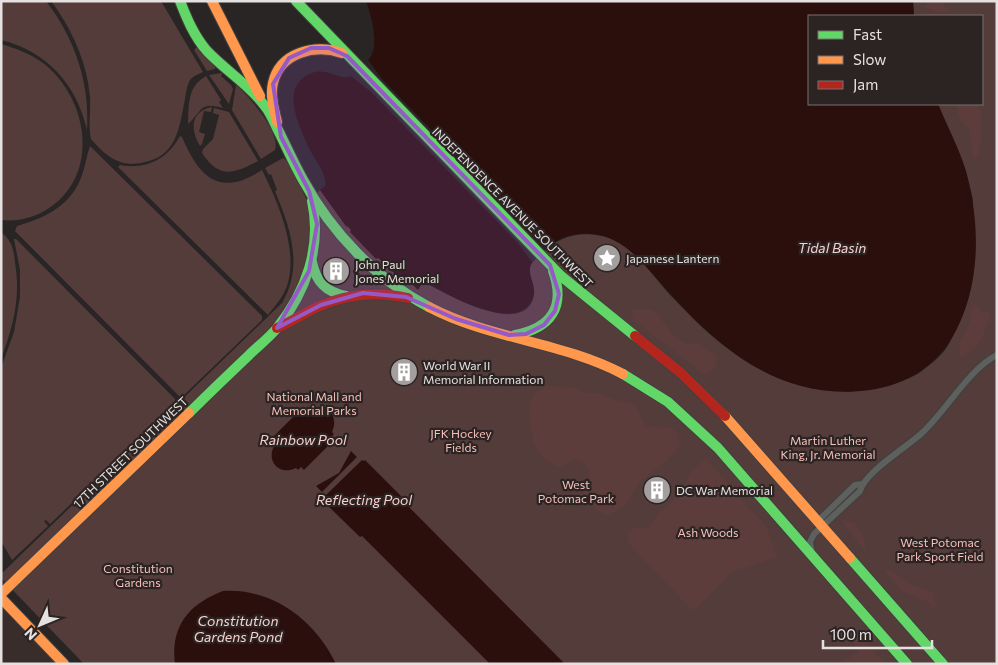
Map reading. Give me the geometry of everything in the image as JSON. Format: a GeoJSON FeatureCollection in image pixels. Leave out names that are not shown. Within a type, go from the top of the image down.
{"type":"FeatureCollection","features":[{"type":"Feature","properties":{"kind":"main road"},"geometry":{"type":"LineString","coordinates":[[180,1],[192,30],[203,46],[265,106]]}},
{"type":"Feature","properties":{"kind":"main road"},"geometry":{"type":"LineString","coordinates":[[212,1],[280,138],[309,191],[330,221],[356,251],[379,273],[418,301],[462,322],[585,357],[626,375],[661,397],[681,412],[706,436],[907,664]]}},
{"type":"Feature","properties":{"kind":"main road","name":"INDEPENDENCE AVENUE SOUTHWEST"},"geometry":{"type":"LineString","coordinates":[[296,1],[550,265],[594,305],[673,366],[704,394],[731,422],[943,664]]}},
{"type":"Feature","properties":{"kind":"main road"},"geometry":{"type":"LineString","coordinates":[[280,138],[272,92],[275,78],[281,67],[294,55],[312,48],[328,48],[348,56]]}},
{"type":"Feature","properties":{"kind":"main road","name":"17TH STREET SOUTHWEST"},"geometry":{"type":"LineString","coordinates":[[1,594],[277,328],[296,299],[312,261],[317,224],[309,191]]}},
{"type":"Feature","properties":{"kind":"main road"},"geometry":{"type":"LineString","coordinates":[[312,261],[317,279],[324,288],[332,293],[348,296]]}},
{"type":"Feature","properties":{"kind":"main road"},"geometry":{"type":"LineString","coordinates":[[509,335],[526,334],[540,328],[554,311],[558,298],[558,288],[550,265]]}},
{"type":"Feature","properties":{"kind":"main road","name":"17TH STREET SOUTHWEST"},"geometry":{"type":"LineString","coordinates":[[277,328],[321,305],[363,293],[398,295],[418,301]]}},
{"type":"Feature","properties":{"kind":"main road"},"geometry":{"type":"LineString","coordinates":[[1,598],[64,664]]}},
{"type":"Feature","properties":{"kind":"street"},"geometry":{"type":"LineString","coordinates":[[812,554],[810,548],[811,538],[820,524],[860,491],[862,484],[886,461],[923,432],[982,365],[997,355]]}},
{"type":"Feature","properties":{"kind":"highlighted area"},"geometry":{"type":"Polygon","coordinates":[[[311,48],[329,48],[347,56],[550,265],[559,294],[555,311],[544,325],[526,334],[509,335],[456,319],[406,297],[363,293],[321,305],[277,328],[309,271],[317,224],[309,191],[281,137],[273,84],[289,58],[311,48]]]}},
{"type":"Feature","properties":{"kind":"shaded area"},"geometry":{"type":"Polygon","coordinates":[[[1,598],[64,664],[1,664],[1,598]]]}},
{"type":"Feature","properties":{"kind":"green space"},"geometry":{"type":"Polygon","coordinates":[[[1,1],[46,1],[56,16],[73,46],[83,79],[86,95],[87,130],[76,98],[58,72],[32,52],[1,40],[1,1]]]}},
{"type":"Feature","properties":{"kind":"green space"},"geometry":{"type":"Polygon","coordinates":[[[51,1],[161,1],[203,72],[193,77],[189,82],[178,131],[169,148],[162,155],[141,163],[125,163],[107,155],[91,139],[90,97],[86,71],[72,34],[51,1]]]}},
{"type":"Feature","properties":{"kind":"green space","name":"West Potomac Park"},"geometry":{"type":"Polygon","coordinates":[[[913,1],[997,1],[997,664],[84,664],[1,578],[1,574],[282,303],[289,289],[292,275],[292,247],[286,218],[275,191],[277,190],[271,174],[269,175],[265,168],[283,158],[287,161],[309,204],[320,190],[346,226],[382,263],[410,285],[413,284],[417,287],[424,283],[428,284],[484,310],[514,314],[526,309],[533,299],[534,290],[530,268],[534,260],[554,243],[569,237],[585,234],[602,236],[623,245],[632,252],[670,295],[718,341],[744,360],[782,380],[822,390],[843,391],[886,386],[918,374],[940,356],[952,337],[973,207],[972,195],[963,163],[938,105],[983,105],[983,15],[914,15],[913,1]]]}},
{"type":"Feature","properties":{"kind":"green space"},"geometry":{"type":"Polygon","coordinates":[[[929,1],[943,1],[948,12],[940,13],[924,7],[929,1]]]}},
{"type":"Feature","properties":{"kind":"green space"},"geometry":{"type":"Polygon","coordinates":[[[1,44],[33,56],[49,68],[62,83],[72,100],[79,119],[82,138],[82,157],[76,175],[67,192],[46,210],[28,218],[14,220],[1,220],[1,44]]]}},
{"type":"Feature","properties":{"kind":"green space"},"geometry":{"type":"Polygon","coordinates":[[[197,47],[215,69],[207,71],[194,50],[197,47]]]}},
{"type":"Feature","properties":{"kind":"green space"},"geometry":{"type":"Polygon","coordinates":[[[222,73],[221,76],[233,89],[229,104],[209,75],[222,73]]]}},
{"type":"Feature","properties":{"kind":"green space"},"geometry":{"type":"Polygon","coordinates":[[[206,76],[221,100],[219,102],[223,108],[215,106],[205,107],[188,124],[189,103],[192,91],[195,85],[206,76]]]}},
{"type":"Feature","properties":{"kind":"green space"},"geometry":{"type":"Polygon","coordinates":[[[236,85],[263,115],[273,134],[276,143],[275,150],[261,159],[232,110],[236,85]]]}},
{"type":"Feature","properties":{"kind":"green space"},"geometry":{"type":"Polygon","coordinates":[[[955,105],[978,105],[982,130],[978,157],[975,158],[972,154],[969,128],[961,121],[955,105]]]}},
{"type":"Feature","properties":{"kind":"green space"},"geometry":{"type":"Polygon","coordinates":[[[212,107],[211,112],[204,111],[199,132],[205,134],[200,146],[195,134],[194,122],[199,113],[212,107]]]}},
{"type":"Feature","properties":{"kind":"green space"},"geometry":{"type":"Polygon","coordinates":[[[214,108],[229,112],[258,161],[242,169],[227,172],[215,167],[208,161],[202,153],[203,149],[213,139],[219,115],[213,113],[214,108]]]}},
{"type":"Feature","properties":{"kind":"green space"},"geometry":{"type":"Polygon","coordinates":[[[180,136],[196,164],[213,179],[223,182],[234,182],[262,170],[285,226],[290,257],[290,272],[287,286],[281,298],[268,315],[118,167],[120,165],[139,166],[163,157],[180,136]]]}},
{"type":"Feature","properties":{"kind":"green space"},"geometry":{"type":"Polygon","coordinates":[[[90,146],[262,316],[262,320],[183,396],[179,396],[15,231],[17,226],[48,214],[66,201],[79,183],[90,146]]]}},
{"type":"Feature","properties":{"kind":"green space"},"geometry":{"type":"Polygon","coordinates":[[[1,232],[10,242],[13,250],[17,288],[15,312],[1,359],[1,232]]]}},
{"type":"Feature","properties":{"kind":"green space"},"geometry":{"type":"Polygon","coordinates":[[[14,239],[175,399],[175,404],[50,524],[46,520],[44,521],[48,526],[12,560],[1,541],[1,368],[14,332],[20,297],[20,270],[14,239]]]}},
{"type":"Feature","properties":{"kind":"green space"},"geometry":{"type":"Polygon","coordinates":[[[975,304],[984,313],[989,311],[991,319],[986,325],[978,344],[960,357],[959,344],[969,325],[972,307],[975,304]]]}},
{"type":"Feature","properties":{"kind":"green space"},"geometry":{"type":"Polygon","coordinates":[[[633,309],[651,309],[659,316],[673,336],[685,343],[697,344],[717,355],[715,368],[704,375],[634,321],[632,316],[633,309]]]}},
{"type":"Feature","properties":{"kind":"green space"},"geometry":{"type":"Polygon","coordinates":[[[546,386],[575,388],[584,393],[602,393],[609,398],[634,404],[646,426],[671,428],[677,433],[680,445],[668,460],[640,481],[625,506],[608,516],[592,505],[581,488],[589,474],[588,468],[585,465],[572,459],[561,468],[543,457],[534,442],[530,423],[529,403],[536,393],[546,386]]]}},
{"type":"Feature","properties":{"kind":"green space","name":"Ash Woods"},"geometry":{"type":"Polygon","coordinates":[[[707,460],[767,528],[777,557],[733,571],[693,611],[629,544],[627,534],[634,528],[648,528],[661,511],[673,501],[692,472],[701,462],[707,460]]]}},
{"type":"Feature","properties":{"kind":"green space"},"geometry":{"type":"Polygon","coordinates":[[[844,520],[855,523],[863,536],[866,549],[863,549],[844,524],[844,520]]]}},
{"type":"Feature","properties":{"kind":"green space"},"geometry":{"type":"Polygon","coordinates":[[[887,569],[891,570],[905,582],[933,592],[935,607],[932,607],[927,601],[902,591],[885,571],[887,569]]]}},
{"type":"Feature","properties":{"kind":"green space"},"geometry":{"type":"Polygon","coordinates":[[[855,629],[886,664],[839,664],[859,651],[848,637],[851,630],[855,629]]]}},
{"type":"Feature","properties":{"kind":"water","name":"Tidal Basin"},"geometry":{"type":"Polygon","coordinates":[[[366,1],[913,1],[914,15],[808,15],[808,105],[938,105],[966,171],[971,192],[976,235],[976,256],[969,299],[962,319],[952,338],[945,349],[927,366],[895,384],[870,390],[838,392],[809,388],[781,379],[755,367],[731,351],[686,311],[630,251],[612,239],[594,234],[569,236],[554,242],[538,256],[530,267],[534,290],[533,298],[525,309],[514,313],[499,313],[484,309],[428,284],[421,285],[418,290],[381,263],[382,261],[378,258],[376,259],[350,232],[351,230],[346,226],[320,190],[325,186],[324,177],[303,135],[294,107],[294,93],[298,83],[305,76],[320,71],[348,77],[354,74],[370,58],[374,49],[372,20],[366,1]]]}},
{"type":"Feature","properties":{"kind":"water","name":"Rainbow Pool"},"geometry":{"type":"Polygon","coordinates":[[[303,407],[306,410],[308,408],[310,410],[321,408],[330,412],[334,421],[332,432],[334,434],[332,436],[335,439],[304,470],[301,467],[298,470],[296,468],[290,470],[280,469],[273,462],[272,452],[274,446],[272,444],[275,441],[272,438],[303,407]]]}},
{"type":"Feature","properties":{"kind":"water"},"geometry":{"type":"Polygon","coordinates":[[[351,451],[357,457],[322,492],[316,486],[339,473],[351,451]]]}},
{"type":"Feature","properties":{"kind":"water","name":"Reflecting Pool"},"geometry":{"type":"Polygon","coordinates":[[[362,460],[365,460],[401,496],[400,498],[565,664],[490,664],[362,536],[360,537],[324,502],[326,499],[324,497],[362,460]]]}},
{"type":"Feature","properties":{"kind":"water","name":"Constitution Gardens Pond"},"geometry":{"type":"Polygon","coordinates":[[[223,591],[241,591],[259,595],[275,601],[290,610],[317,634],[336,664],[175,664],[174,650],[176,638],[184,618],[200,603],[223,591]]]}},
{"type":"Feature","properties":{"kind":"pier"},"geometry":{"type":"Polygon","coordinates":[[[368,60],[383,80],[529,231],[549,246],[532,262],[517,242],[371,92],[351,76],[368,60]]]}},
{"type":"Feature","properties":{"kind":"traffic: fast"},"geometry":{"type":"LineString","coordinates":[[180,1],[191,27],[202,45],[254,93],[267,109],[303,180],[327,218],[357,253],[373,268],[391,283],[429,307]]}},
{"type":"Feature","properties":{"kind":"traffic: fast"},"geometry":{"type":"LineString","coordinates":[[296,1],[561,276],[635,336]]}},
{"type":"Feature","properties":{"kind":"traffic: fast"},"geometry":{"type":"LineString","coordinates":[[189,413],[274,332],[296,299],[309,268],[313,252],[315,218],[312,201]]}},
{"type":"Feature","properties":{"kind":"traffic: fast"},"geometry":{"type":"LineString","coordinates":[[312,262],[316,275],[323,285],[333,292],[346,296]]}},
{"type":"Feature","properties":{"kind":"traffic: fast"},"geometry":{"type":"LineString","coordinates":[[515,335],[538,327],[552,314],[558,295],[553,271]]}},
{"type":"Feature","properties":{"kind":"traffic: fast"},"geometry":{"type":"LineString","coordinates":[[623,374],[668,402],[718,448],[907,664]]}},
{"type":"Feature","properties":{"kind":"traffic: fast"},"geometry":{"type":"LineString","coordinates":[[850,558],[943,664]]}},
{"type":"Feature","properties":{"kind":"traffic: slow"},"geometry":{"type":"LineString","coordinates":[[212,1],[260,96]]}},
{"type":"Feature","properties":{"kind":"traffic: slow"},"geometry":{"type":"LineString","coordinates":[[277,122],[272,88],[277,72],[283,64],[300,53],[310,50],[332,50],[342,53]]}},
{"type":"Feature","properties":{"kind":"traffic: slow"},"geometry":{"type":"LineString","coordinates":[[429,307],[452,318],[576,355],[600,363],[623,374]]}},
{"type":"Feature","properties":{"kind":"traffic: slow"},"geometry":{"type":"LineString","coordinates":[[1,594],[189,413]]}},
{"type":"Feature","properties":{"kind":"traffic: slow"},"geometry":{"type":"LineString","coordinates":[[725,416],[850,558]]}},
{"type":"Feature","properties":{"kind":"traffic: slow"},"geometry":{"type":"LineString","coordinates":[[1,598],[64,664]]}},
{"type":"Feature","properties":{"kind":"traffic: jam"},"geometry":{"type":"LineString","coordinates":[[277,328],[311,310],[347,297],[383,294],[408,298]]}},
{"type":"Feature","properties":{"kind":"traffic: jam"},"geometry":{"type":"LineString","coordinates":[[635,336],[681,373],[725,416]]}},
{"type":"Feature","properties":{"kind":"place","name":"Japanese Lantern"},"geometry":{"type":"Point","coordinates":[607,258]}},
{"type":"Feature","properties":{"kind":"place","name":"John Paul Jones Memorial"},"geometry":{"type":"Point","coordinates":[336,271]}},
{"type":"Feature","properties":{"kind":"place","name":"World War II Memorial Information"},"geometry":{"type":"Point","coordinates":[404,372]}},
{"type":"Feature","properties":{"kind":"place","name":"DC War Memorial"},"geometry":{"type":"Point","coordinates":[657,490]}},
{"type":"Feature","properties":{"kind":"park label","name":"National Mall and Memorial Parks"},"geometry":{"type":"Point","coordinates":[314,403]}},
{"type":"Feature","properties":{"kind":"park label","name":"JFK Hockey Fields"},"geometry":{"type":"Point","coordinates":[461,440]}},
{"type":"Feature","properties":{"kind":"park label","name":"Martin Luther King, Jr. Memorial"},"geometry":{"type":"Point","coordinates":[828,447]}},
{"type":"Feature","properties":{"kind":"park label","name":"West Potomac Park Sport Field"},"geometry":{"type":"Point","coordinates":[940,549]}},
{"type":"Feature","properties":{"kind":"park label","name":"Constitution Gardens"},"geometry":{"type":"Point","coordinates":[138,575]}}]}
